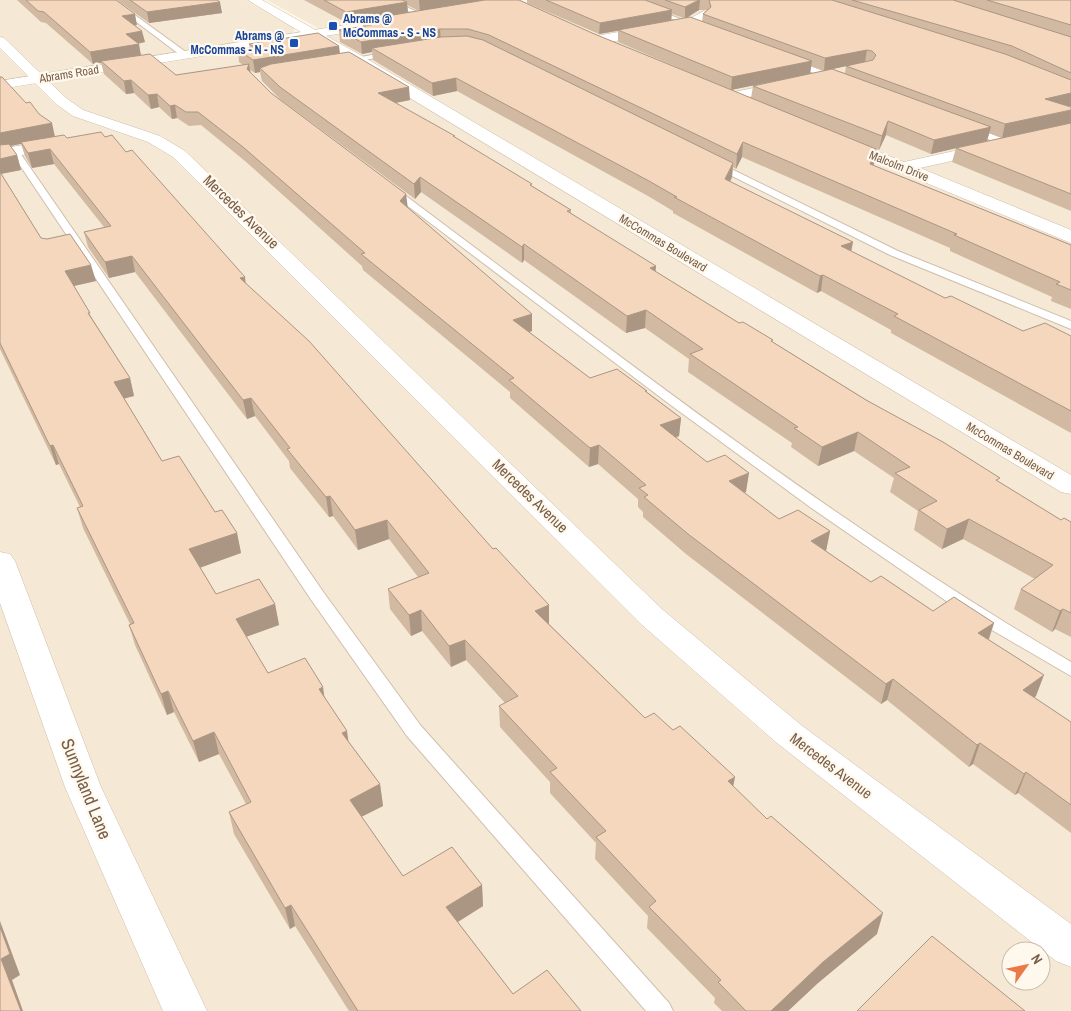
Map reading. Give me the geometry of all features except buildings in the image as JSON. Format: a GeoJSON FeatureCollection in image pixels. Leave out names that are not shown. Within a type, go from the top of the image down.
{"type":"FeatureCollection","features":[{"type":"Feature","properties":{"kind":"street","name":"McCommas Boulevard"},"geometry":{"type":"LineString","coordinates":[[254,0],[357,59],[1071,486]]}},
{"type":"Feature","properties":{"kind":"street","name":"Abrams Road"},"geometry":{"type":"LineString","coordinates":[[0,85],[428,15]]}},
{"type":"Feature","properties":{"kind":"street"},"geometry":{"type":"LineString","coordinates":[[596,40],[689,23],[698,20],[704,15]]}},
{"type":"Feature","properties":{"kind":"street"},"geometry":{"type":"LineString","coordinates":[[579,32],[623,51]]}},
{"type":"Feature","properties":{"kind":"street","name":"Mercedes Avenue"},"geometry":{"type":"LineString","coordinates":[[0,41],[61,102],[78,114],[132,131],[166,146],[194,167],[645,610],[717,675],[789,734],[1071,948]]}},
{"type":"Feature","properties":{"kind":"street"},"geometry":{"type":"LineString","coordinates":[[730,97],[829,76],[847,77]]}},
{"type":"Feature","properties":{"kind":"street"},"geometry":{"type":"LineString","coordinates":[[712,90],[758,108]]}},
{"type":"Feature","properties":{"kind":"street"},"geometry":{"type":"LineString","coordinates":[[101,136],[132,131]]}},
{"type":"Feature","properties":{"kind":"street","name":"Malcolm Drive"},"geometry":{"type":"LineString","coordinates":[[830,138],[1071,237]]}},
{"type":"Feature","properties":{"kind":"street"},"geometry":{"type":"LineString","coordinates":[[902,167],[1027,140]]}},
{"type":"Feature","properties":{"kind":"street"},"geometry":{"type":"LineString","coordinates":[[8,153],[72,141]]}},
{"type":"Feature","properties":{"kind":"street","name":"Sunnyland Lane"},"geometry":{"type":"LineString","coordinates":[[0,561],[83,787],[185,1011]]}},
{"type":"Feature","properties":{"kind":"lane"},"geometry":{"type":"LineString","coordinates":[[110,0],[186,55]]}},
{"type":"Feature","properties":{"kind":"lane"},"geometry":{"type":"LineString","coordinates":[[386,0],[428,15]]}},
{"type":"Feature","properties":{"kind":"lane"},"geometry":{"type":"LineString","coordinates":[[624,0],[706,30]]}},
{"type":"Feature","properties":{"kind":"lane"},"geometry":{"type":"LineString","coordinates":[[328,63],[404,51]]}},
{"type":"Feature","properties":{"kind":"lane"},"geometry":{"type":"LineString","coordinates":[[785,59],[829,76]]}},
{"type":"Feature","properties":{"kind":"lane"},"geometry":{"type":"LineString","coordinates":[[964,127],[1009,144]]}},
{"type":"Feature","properties":{"kind":"lane"},"geometry":{"type":"LineString","coordinates":[[8,153],[318,597],[414,731],[661,1011]]}},
{"type":"Feature","properties":{"kind":"lane"},"geometry":{"type":"LineString","coordinates":[[704,158],[894,252],[1071,324]]}},
{"type":"Feature","properties":{"kind":"lane"},"geometry":{"type":"LineString","coordinates":[[379,180],[662,392],[838,520],[962,604],[1071,670]]}},
{"type":"Feature","properties":{"kind":"shaded area"},"geometry":{"type":"Polygon","coordinates":[[[0,0],[245,0],[294,28],[294,31],[291,34],[0,80],[0,0]]]}},
{"type":"Feature","properties":{"kind":"shaded area"},"geometry":{"type":"Polygon","coordinates":[[[267,0],[497,0],[318,28],[267,0]]]}},
{"type":"Feature","properties":{"kind":"shaded area"},"geometry":{"type":"Polygon","coordinates":[[[549,0],[1071,0],[1071,1011],[0,1011],[0,90],[549,0]]]}},
{"type":"Feature","properties":{"kind":"place","name":"Abrams @ McCommas - S - NS"},"geometry":{"type":"Point","coordinates":[333,26]}},
{"type":"Feature","properties":{"kind":"place","name":"Abrams @ McCommas - N - NS"},"geometry":{"type":"Point","coordinates":[294,43]}}]}
